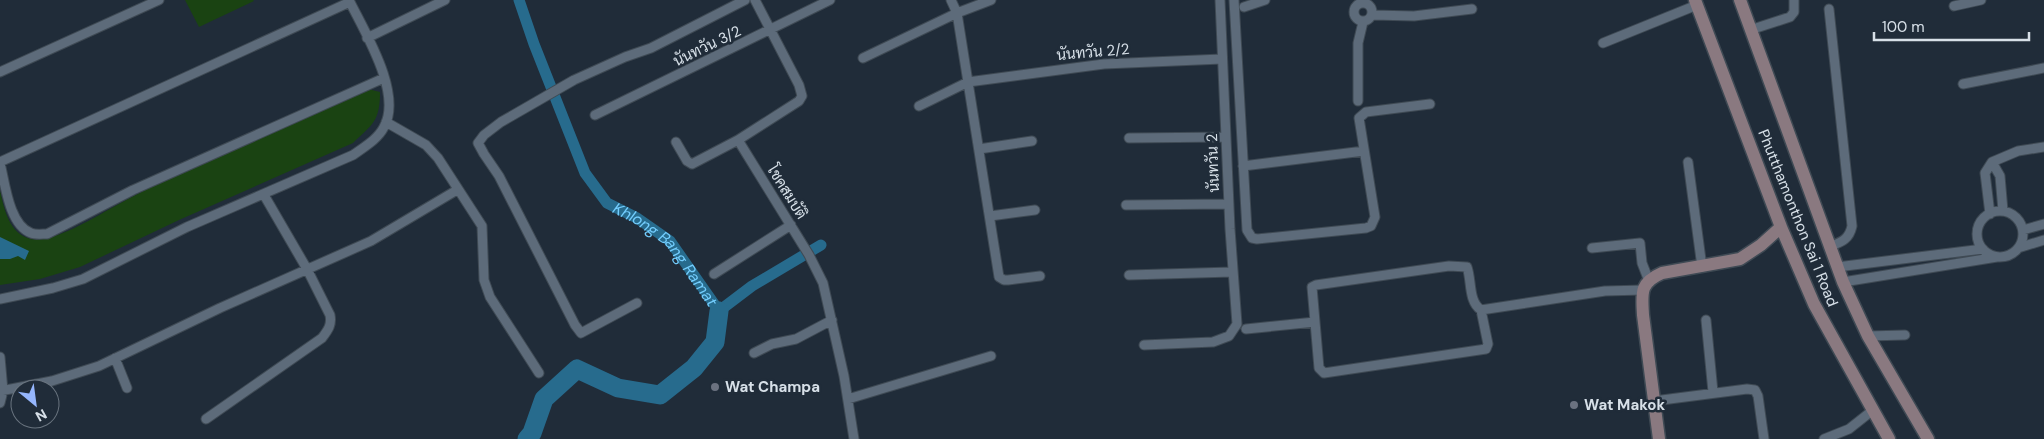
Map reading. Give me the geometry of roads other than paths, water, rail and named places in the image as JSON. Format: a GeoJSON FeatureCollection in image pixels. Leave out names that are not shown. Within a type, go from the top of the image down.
{"type":"FeatureCollection","features":[{"type":"Feature","properties":{"kind":"main road","name":"Phutthamonthon Sai 1 Road"},"geometry":{"type":"LineString","coordinates":[[1740,0],[1843,282],[1868,336],[1928,439]]}},
{"type":"Feature","properties":{"kind":"main road","name":"Phutthamonthon Sai 1 Road"},"geometry":{"type":"LineString","coordinates":[[1696,3],[1781,227],[1814,304],[1889,439]]}},
{"type":"Feature","properties":{"kind":"main road"},"geometry":{"type":"LineString","coordinates":[[1658,439],[1644,315],[1646,285],[1662,273],[1740,259],[1761,245],[1781,227]]}},
{"type":"Feature","properties":{"kind":"street"},"geometry":{"type":"LineString","coordinates":[[0,72],[159,0]]}},
{"type":"Feature","properties":{"kind":"street"},"geometry":{"type":"LineString","coordinates":[[367,38],[445,0]]}},
{"type":"Feature","properties":{"kind":"street"},"geometry":{"type":"LineString","coordinates":[[637,303],[581,333],[574,325],[499,176],[478,143],[484,135],[501,122],[573,81],[624,57],[651,48],[745,0]]}},
{"type":"Feature","properties":{"kind":"street"},"geometry":{"type":"LineString","coordinates":[[676,142],[687,161],[692,164],[738,140],[802,99],[802,91],[755,0]]}},
{"type":"Feature","properties":{"kind":"street","name":"นันทวัน 3/2"},"geometry":{"type":"LineString","coordinates":[[595,115],[830,0]]}},
{"type":"Feature","properties":{"kind":"street"},"geometry":{"type":"LineString","coordinates":[[951,0],[957,13],[999,277],[1008,280],[1040,276]]}},
{"type":"Feature","properties":{"kind":"street"},"geometry":{"type":"LineString","coordinates":[[863,58],[957,13],[991,0]]}},
{"type":"Feature","properties":{"kind":"street","name":"นันทวัน 2"},"geometry":{"type":"LineString","coordinates":[[1144,345],[1213,342],[1229,336],[1237,324],[1232,272],[1220,0]]}},
{"type":"Feature","properties":{"kind":"street"},"geometry":{"type":"LineString","coordinates":[[1234,0],[1246,230],[1252,238],[1372,226],[1375,217],[1359,118],[1362,114],[1430,104]]}},
{"type":"Feature","properties":{"kind":"street"},"geometry":{"type":"LineString","coordinates":[[1244,7],[1265,0]]}},
{"type":"Feature","properties":{"kind":"street"},"geometry":{"type":"LineString","coordinates":[[1750,30],[1790,17],[1794,12],[1794,0]]}},
{"type":"Feature","properties":{"kind":"street"},"geometry":{"type":"LineString","coordinates":[[1954,6],[1981,0]]}},
{"type":"Feature","properties":{"kind":"street"},"geometry":{"type":"LineString","coordinates":[[0,299],[53,288],[83,279],[187,227],[353,155],[372,142],[384,127],[390,111],[384,78],[349,1],[0,162],[11,209],[18,224],[31,233],[47,234],[133,190],[384,78]]}},
{"type":"Feature","properties":{"kind":"street"},"geometry":{"type":"LineString","coordinates":[[1363,22],[1356,18],[1354,10],[1359,4],[1367,2],[1373,10],[1373,14]]}},
{"type":"Feature","properties":{"kind":"street"},"geometry":{"type":"LineString","coordinates":[[1603,43],[1696,3]]}},
{"type":"Feature","properties":{"kind":"street"},"geometry":{"type":"LineString","coordinates":[[1373,14],[1414,16],[1472,9]]}},
{"type":"Feature","properties":{"kind":"street"},"geometry":{"type":"LineString","coordinates":[[1829,9],[1852,226],[1850,235],[1846,239],[1829,247]]}},
{"type":"Feature","properties":{"kind":"street"},"geometry":{"type":"LineString","coordinates":[[1363,22],[1367,21],[1373,14]]}},
{"type":"Feature","properties":{"kind":"street"},"geometry":{"type":"LineString","coordinates":[[1358,101],[1358,43],[1363,22]]}},
{"type":"Feature","properties":{"kind":"street","name":"นันทวัน 2/2"},"geometry":{"type":"LineString","coordinates":[[919,106],[968,82],[1104,64],[1222,59]]}},
{"type":"Feature","properties":{"kind":"street"},"geometry":{"type":"LineString","coordinates":[[1964,84],[2044,68]]}},
{"type":"Feature","properties":{"kind":"street"},"geometry":{"type":"LineString","coordinates":[[386,122],[426,145],[438,158],[482,226],[484,280],[490,297],[539,373]]}},
{"type":"Feature","properties":{"kind":"street"},"geometry":{"type":"LineString","coordinates":[[1129,138],[1226,137]]}},
{"type":"Feature","properties":{"kind":"street","name":"โชคสมบัติ"},"geometry":{"type":"LineString","coordinates":[[738,140],[809,255],[823,283],[848,399],[854,439]]}},
{"type":"Feature","properties":{"kind":"street"},"geometry":{"type":"LineString","coordinates":[[979,149],[1032,141]]}},
{"type":"Feature","properties":{"kind":"street"},"geometry":{"type":"LineString","coordinates":[[1990,214],[1986,173],[1992,162],[2018,151],[2044,147]]}},
{"type":"Feature","properties":{"kind":"street"},"geometry":{"type":"LineString","coordinates":[[1243,166],[1364,151]]}},
{"type":"Feature","properties":{"kind":"street"},"geometry":{"type":"LineString","coordinates":[[1688,162],[1702,267]]}},
{"type":"Feature","properties":{"kind":"street"},"geometry":{"type":"LineString","coordinates":[[1992,162],[2000,176],[2003,211]]}},
{"type":"Feature","properties":{"kind":"street"},"geometry":{"type":"LineString","coordinates":[[1,391],[77,374],[115,358],[307,269],[371,242],[457,190]]}},
{"type":"Feature","properties":{"kind":"street"},"geometry":{"type":"LineString","coordinates":[[206,419],[322,338],[328,331],[331,322],[330,315],[307,269],[264,195]]}},
{"type":"Feature","properties":{"kind":"street"},"geometry":{"type":"LineString","coordinates":[[1126,205],[1229,204]]}},
{"type":"Feature","properties":{"kind":"street"},"geometry":{"type":"LineString","coordinates":[[990,216],[1035,210]]}},
{"type":"Feature","properties":{"kind":"street"},"geometry":{"type":"LineString","coordinates":[[1997,257],[1991,255],[1979,242],[1979,227],[1982,220],[1990,214],[2003,211],[2016,218],[2023,230],[2023,237],[2018,248]]}},
{"type":"Feature","properties":{"kind":"street"},"geometry":{"type":"LineString","coordinates":[[2023,230],[2044,224]]}},
{"type":"Feature","properties":{"kind":"street"},"geometry":{"type":"LineString","coordinates":[[714,274],[791,225]]}},
{"type":"Feature","properties":{"kind":"street"},"geometry":{"type":"LineString","coordinates":[[1843,282],[2009,255],[2018,248],[2044,240]]}},
{"type":"Feature","properties":{"kind":"street"},"geometry":{"type":"LineString","coordinates":[[1482,310],[1646,285],[1640,243],[1592,248]]}},
{"type":"Feature","properties":{"kind":"street"},"geometry":{"type":"LineString","coordinates":[[1837,267],[1983,248]]}},
{"type":"Feature","properties":{"kind":"street"},"geometry":{"type":"LineString","coordinates":[[1461,265],[1467,267],[1470,275],[1473,301],[1482,310],[1488,344],[1486,349],[1324,373],[1319,368],[1312,287],[1316,284],[1461,265]]}},
{"type":"Feature","properties":{"kind":"street"},"geometry":{"type":"LineString","coordinates":[[1129,275],[1232,272]]}},
{"type":"Feature","properties":{"kind":"street"},"geometry":{"type":"LineString","coordinates":[[754,353],[772,344],[796,339],[832,320]]}},
{"type":"Feature","properties":{"kind":"street"},"geometry":{"type":"LineString","coordinates":[[1706,320],[1713,392]]}},
{"type":"Feature","properties":{"kind":"street"},"geometry":{"type":"LineString","coordinates":[[1246,329],[1315,322]]}},
{"type":"Feature","properties":{"kind":"street"},"geometry":{"type":"LineString","coordinates":[[1868,336],[1905,335]]}},
{"type":"Feature","properties":{"kind":"street"},"geometry":{"type":"LineString","coordinates":[[848,399],[991,356]]}},
{"type":"Feature","properties":{"kind":"street"},"geometry":{"type":"LineString","coordinates":[[0,357],[0,403]]}},
{"type":"Feature","properties":{"kind":"street"},"geometry":{"type":"LineString","coordinates":[[115,358],[127,388]]}},
{"type":"Feature","properties":{"kind":"street"},"geometry":{"type":"LineString","coordinates":[[1654,401],[1713,392],[1755,390],[1758,396],[1764,439]]}},
{"type":"Feature","properties":{"kind":"street"},"geometry":{"type":"LineString","coordinates":[[1824,439],[1849,429],[1873,410]]}},
{"type":"Feature","properties":{"kind":"water"},"geometry":{"type":"Polygon","coordinates":[[[0,237],[29,251],[25,260],[18,256],[10,259],[0,259],[0,237]]]}},
{"type":"Feature","properties":{"kind":"waterway","name":"Khlong Bang Ramat"},"geometry":{"type":"LineString","coordinates":[[519,0],[534,44],[585,173],[607,203],[637,218],[670,241],[719,311],[752,286],[821,245]]}},
{"type":"Feature","properties":{"kind":"waterway","name":"Khlong Bang Ramat"},"geometry":{"type":"LineString","coordinates":[[527,439],[532,433],[544,399],[577,369],[618,388],[660,395],[694,368],[715,342],[719,311]]}},
{"type":"Feature","properties":{"kind":"place","name":"Wat Champa"},"geometry":{"type":"Point","coordinates":[715,387]}},
{"type":"Feature","properties":{"kind":"place","name":"Wat Makok"},"geometry":{"type":"Point","coordinates":[1574,405]}}]}
